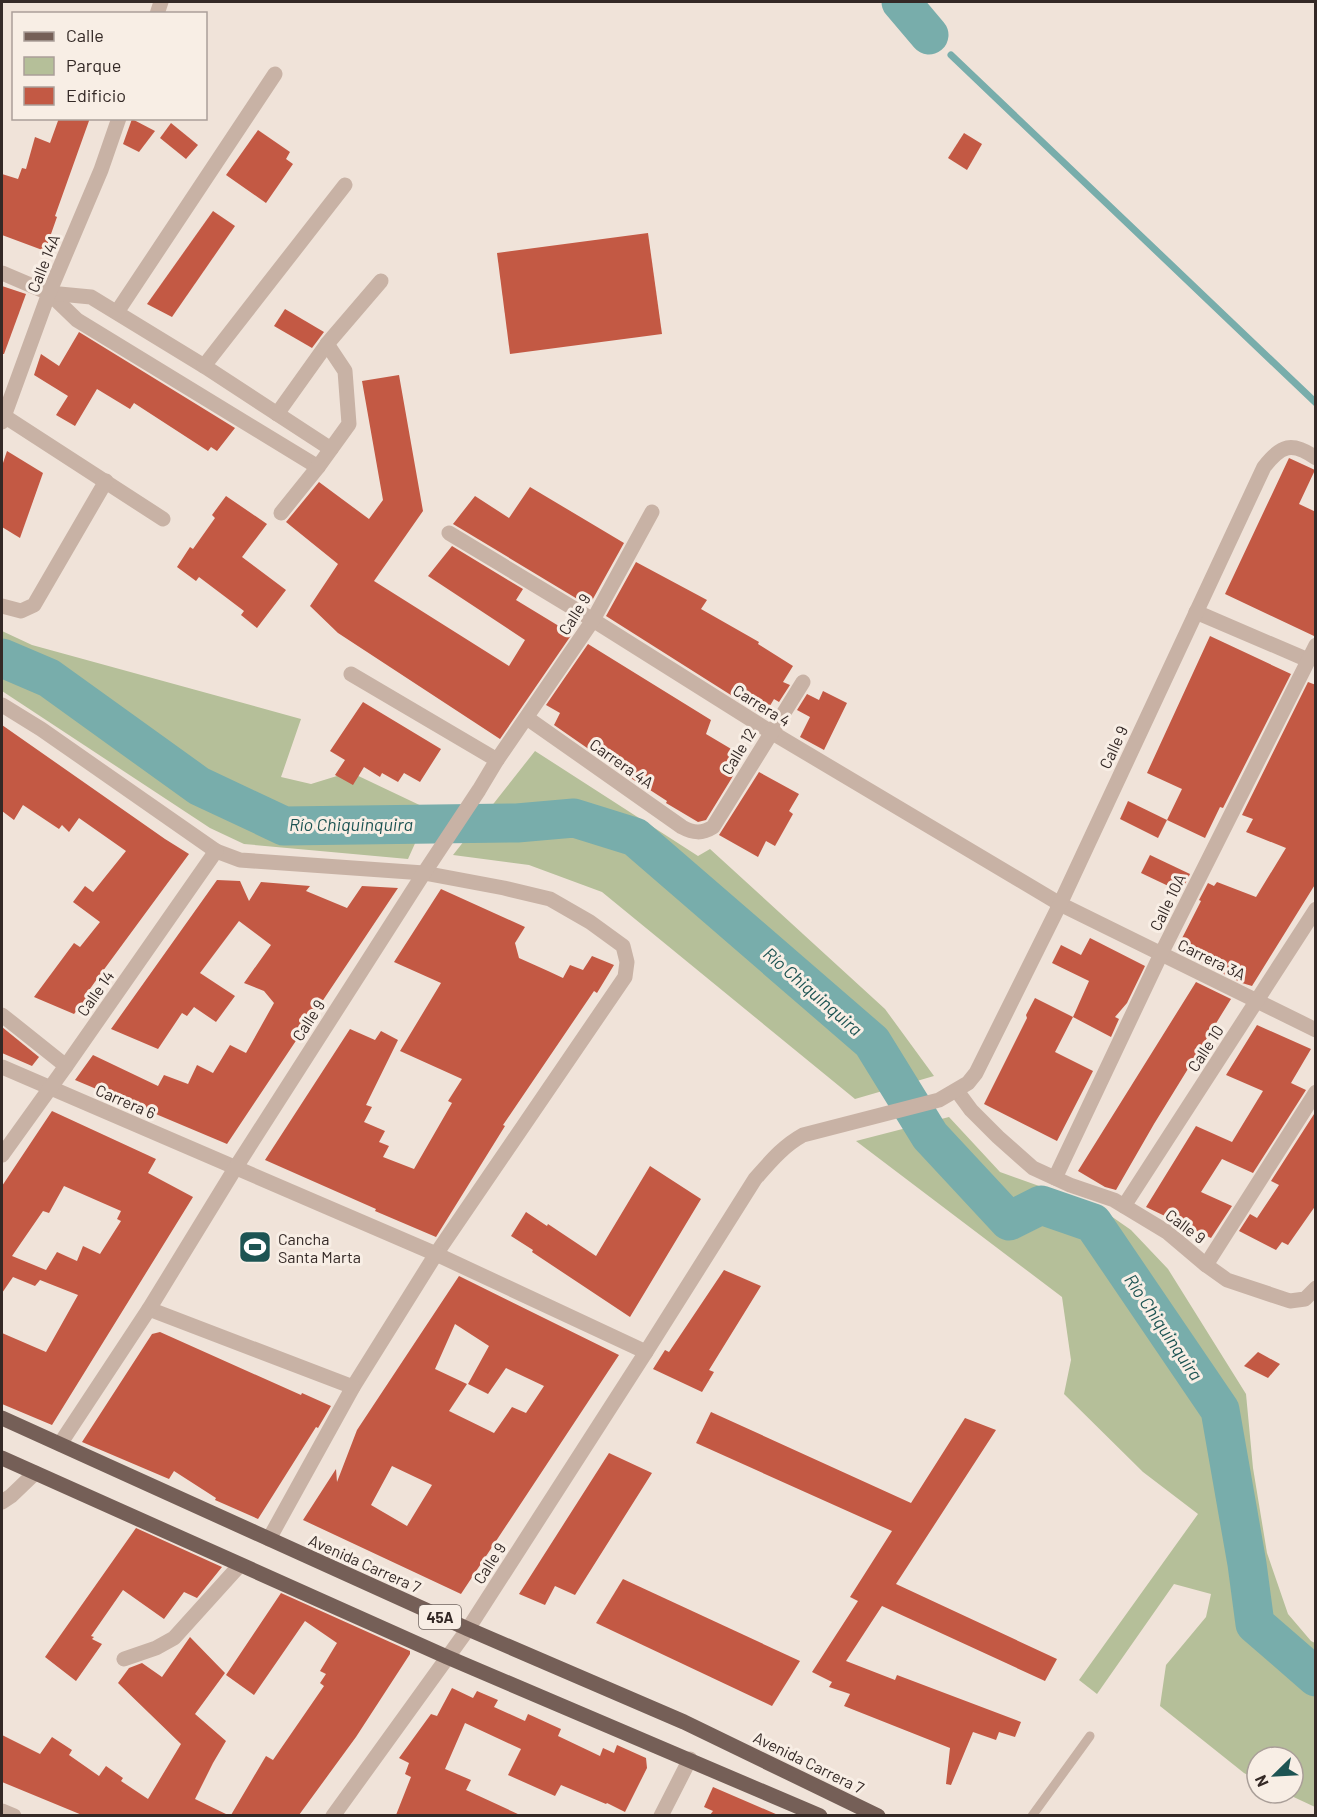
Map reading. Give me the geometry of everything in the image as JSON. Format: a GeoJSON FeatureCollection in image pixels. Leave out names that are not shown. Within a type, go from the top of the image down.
{"type":"FeatureCollection","features":[{"type":"Feature","properties":{"kind":"main road","name":"Avenida Carrera 7"},"geometry":{"type":"LineString","coordinates":[[2,1418],[468,1629],[684,1722],[878,1815]]}},
{"type":"Feature","properties":{"kind":"main road","name":"45A"},"geometry":{"type":"LineString","coordinates":[[2,1458],[447,1657],[820,1815]]}},
{"type":"Feature","properties":{"kind":"street"},"geometry":{"type":"LineString","coordinates":[[117,312],[275,74]]}},
{"type":"Feature","properties":{"kind":"street","name":"Calle 14A"},"geometry":{"type":"LineString","coordinates":[[3,419],[49,293],[101,170],[119,120]]}},
{"type":"Feature","properties":{"kind":"street"},"geometry":{"type":"LineString","coordinates":[[204,366],[345,185]]}},
{"type":"Feature","properties":{"kind":"street"},"geometry":{"type":"LineString","coordinates":[[2,273],[49,293],[91,297],[331,448]]}},
{"type":"Feature","properties":{"kind":"street"},"geometry":{"type":"LineString","coordinates":[[277,414],[327,344],[381,281]]}},
{"type":"Feature","properties":{"kind":"street"},"geometry":{"type":"LineString","coordinates":[[49,293],[77,320],[318,467]]}},
{"type":"Feature","properties":{"kind":"street"},"geometry":{"type":"LineString","coordinates":[[281,513],[349,424],[345,371],[327,344]]}},
{"type":"Feature","properties":{"kind":"street"},"geometry":{"type":"LineString","coordinates":[[3,419],[106,481],[162,519]]}},
{"type":"Feature","properties":{"kind":"street","name":"Calle 9"},"geometry":{"type":"LineString","coordinates":[[333,1815],[468,1629],[755,1179],[776,1154],[803,1135],[939,1100],[968,1083],[976,1073],[1060,904],[1264,466],[1274,453],[1283,448],[1296,448],[1316,458]]}},
{"type":"Feature","properties":{"kind":"street"},"geometry":{"type":"LineString","coordinates":[[2,606],[21,611],[34,604],[106,481]]}},
{"type":"Feature","properties":{"kind":"street","name":"Calle 9"},"geometry":{"type":"LineString","coordinates":[[60,1444],[149,1309],[236,1167],[424,873],[480,790],[497,760],[593,620],[652,512]]}},
{"type":"Feature","properties":{"kind":"street","name":"Carrera 4"},"geometry":{"type":"LineString","coordinates":[[449,533],[771,732],[1060,904]]}},
{"type":"Feature","properties":{"kind":"street"},"geometry":{"type":"LineString","coordinates":[[1196,612],[1308,660]]}},
{"type":"Feature","properties":{"kind":"street","name":"Calle 10A"},"geometry":{"type":"LineString","coordinates":[[1055,1178],[1161,954],[1316,645]]}},
{"type":"Feature","properties":{"kind":"street"},"geometry":{"type":"LineString","coordinates":[[351,674],[497,760]]}},
{"type":"Feature","properties":{"kind":"street","name":"Calle 12"},"geometry":{"type":"LineString","coordinates":[[699,832],[713,827],[803,681]]}},
{"type":"Feature","properties":{"kind":"street"},"geometry":{"type":"LineString","coordinates":[[2,705],[41,729],[216,851],[240,860],[424,873],[504,888],[550,900],[590,922],[623,946],[627,963],[625,977],[436,1254],[353,1387],[268,1539]]}},
{"type":"Feature","properties":{"kind":"street","name":"Carrera 4A"},"geometry":{"type":"LineString","coordinates":[[527,718],[682,827],[691,832],[699,832]]}},
{"type":"Feature","properties":{"kind":"street","name":"Calle 14"},"geometry":{"type":"LineString","coordinates":[[2,1155],[216,851]]}},
{"type":"Feature","properties":{"kind":"street","name":"Carrera 3A"},"geometry":{"type":"LineString","coordinates":[[1060,904],[1316,1030]]}},
{"type":"Feature","properties":{"kind":"street","name":"Calle 10"},"geometry":{"type":"LineString","coordinates":[[1124,1206],[1316,909]]}},
{"type":"Feature","properties":{"kind":"street"},"geometry":{"type":"LineString","coordinates":[[2,1015],[66,1066]]}},
{"type":"Feature","properties":{"kind":"street","name":"Carrera 6"},"geometry":{"type":"LineString","coordinates":[[2,1067],[236,1167]]}},
{"type":"Feature","properties":{"kind":"street","name":"Calle 9"},"geometry":{"type":"LineString","coordinates":[[957,1091],[971,1110],[1033,1168],[1114,1200],[1167,1232],[1227,1280],[1290,1301],[1305,1299],[1316,1288]]}},
{"type":"Feature","properties":{"kind":"street"},"geometry":{"type":"LineString","coordinates":[[1206,1265],[1316,1092]]}},
{"type":"Feature","properties":{"kind":"street"},"geometry":{"type":"LineString","coordinates":[[236,1167],[436,1254],[646,1352]]}},
{"type":"Feature","properties":{"kind":"street"},"geometry":{"type":"LineString","coordinates":[[149,1309],[353,1387]]}},
{"type":"Feature","properties":{"kind":"street"},"geometry":{"type":"LineString","coordinates":[[2,1502],[35,1473]]}},
{"type":"Feature","properties":{"kind":"street"},"geometry":{"type":"LineString","coordinates":[[124,1659],[156,1648],[174,1638],[240,1565]]}},
{"type":"Feature","properties":{"kind":"street"},"geometry":{"type":"LineString","coordinates":[[661,1815],[690,1759]]}},
{"type":"Feature","properties":{"kind":"street"},"geometry":{"type":"LineString","coordinates":[[2,1810],[14,1815]]}},
{"type":"Feature","properties":{"kind":"lane"},"geometry":{"type":"LineString","coordinates":[[1032,1815],[1090,1736]]}},
{"type":"Feature","properties":{"kind":"green space"},"geometry":{"type":"Polygon","coordinates":[[[2,631],[32,645],[301,719],[281,777],[311,784],[350,772],[430,810],[408,859],[244,844],[210,828],[2,691],[2,631]]]}},
{"type":"Feature","properties":{"kind":"green space"},"geometry":{"type":"Polygon","coordinates":[[[535,751],[698,856],[710,849],[885,1009],[934,1076],[855,1099],[602,892],[529,865],[453,855],[535,751]]]}},
{"type":"Feature","properties":{"kind":"green space"},"geometry":{"type":"Polygon","coordinates":[[[949,1117],[1000,1172],[1098,1207],[1131,1230],[1168,1269],[1246,1394],[1253,1468],[1267,1553],[1288,1614],[1315,1643],[1315,1807],[1305,1802],[1305,1745],[1245,1745],[1245,1774],[1160,1706],[1166,1665],[1206,1617],[1211,1594],[1174,1584],[1097,1694],[1079,1680],[1198,1514],[1143,1472],[1064,1394],[1071,1360],[1062,1297],[856,1141],[949,1117]]]}},
{"type":"Feature","properties":{"kind":"building"},"geometry":{"type":"Polygon","coordinates":[[[58,120],[89,120],[45,251],[2,235],[2,174],[18,179],[22,168],[26,169],[35,137],[50,143],[58,120]]]}},
{"type":"Feature","properties":{"kind":"building"},"geometry":{"type":"Polygon","coordinates":[[[132,120],[155,131],[139,152],[123,144],[132,120]]]}},
{"type":"Feature","properties":{"kind":"building"},"geometry":{"type":"Polygon","coordinates":[[[171,123],[198,145],[186,159],[160,138],[171,123]]]}},
{"type":"Feature","properties":{"kind":"building"},"geometry":{"type":"Polygon","coordinates":[[[258,130],[290,152],[286,159],[293,164],[266,203],[226,175],[258,130]]]}},
{"type":"Feature","properties":{"kind":"building"},"geometry":{"type":"Polygon","coordinates":[[[964,133],[982,144],[967,170],[948,158],[964,133]]]}},
{"type":"Feature","properties":{"kind":"building"},"geometry":{"type":"Polygon","coordinates":[[[213,211],[235,226],[172,317],[147,304],[213,211]]]}},
{"type":"Feature","properties":{"kind":"building"},"geometry":{"type":"Polygon","coordinates":[[[648,233],[662,334],[510,354],[497,253],[648,233]]]}},
{"type":"Feature","properties":{"kind":"building"},"geometry":{"type":"Polygon","coordinates":[[[2,286],[26,294],[4,354],[2,354],[2,286]]]}},
{"type":"Feature","properties":{"kind":"building"},"geometry":{"type":"Polygon","coordinates":[[[285,309],[324,332],[312,348],[274,326],[285,309]]]}},
{"type":"Feature","properties":{"kind":"building"},"geometry":{"type":"Polygon","coordinates":[[[79,332],[235,428],[217,451],[211,447],[208,451],[134,403],[130,409],[97,389],[75,426],[56,415],[68,396],[34,375],[41,354],[59,366],[79,332]]]}},
{"type":"Feature","properties":{"kind":"building"},"geometry":{"type":"Polygon","coordinates":[[[399,375],[423,511],[374,581],[509,666],[525,640],[428,576],[452,546],[523,589],[516,600],[572,634],[500,739],[338,633],[310,606],[338,564],[286,522],[319,482],[369,519],[383,500],[362,381],[399,375]]]}},
{"type":"Feature","properties":{"kind":"building"},"geometry":{"type":"Polygon","coordinates":[[[7,451],[43,473],[20,538],[2,527],[2,466],[7,451]]]}},
{"type":"Feature","properties":{"kind":"building"},"geometry":{"type":"Polygon","coordinates":[[[1289,458],[1315,470],[1299,504],[1316,512],[1316,635],[1314,636],[1225,594],[1289,458]]]}},
{"type":"Feature","properties":{"kind":"building"},"geometry":{"type":"Polygon","coordinates":[[[530,487],[624,543],[589,606],[453,524],[475,496],[509,518],[530,487]]]}},
{"type":"Feature","properties":{"kind":"building"},"geometry":{"type":"Polygon","coordinates":[[[226,496],[267,524],[242,557],[286,590],[257,628],[241,615],[244,611],[199,577],[196,581],[177,567],[190,547],[193,549],[215,518],[212,515],[226,496]]]}},
{"type":"Feature","properties":{"kind":"building"},"geometry":{"type":"Polygon","coordinates":[[[636,562],[707,600],[701,609],[759,642],[758,644],[793,666],[783,682],[790,685],[779,702],[774,699],[764,716],[606,616],[636,562]]]}},
{"type":"Feature","properties":{"kind":"building"},"geometry":{"type":"Polygon","coordinates":[[[1210,636],[1291,674],[1223,808],[1220,807],[1205,838],[1167,820],[1182,789],[1147,773],[1210,636]]]}},
{"type":"Feature","properties":{"kind":"building"},"geometry":{"type":"Polygon","coordinates":[[[588,644],[711,720],[706,734],[743,756],[706,820],[698,822],[666,803],[667,801],[554,725],[560,713],[546,705],[588,644]]]}},
{"type":"Feature","properties":{"kind":"building"},"geometry":{"type":"Polygon","coordinates":[[[1308,682],[1316,685],[1316,883],[1252,986],[1176,950],[1208,883],[1214,886],[1217,882],[1256,897],[1286,848],[1246,832],[1253,819],[1242,815],[1308,682]]]}},
{"type":"Feature","properties":{"kind":"building"},"geometry":{"type":"Polygon","coordinates":[[[823,691],[847,703],[824,750],[800,737],[810,717],[797,710],[807,694],[819,700],[823,691]]]}},
{"type":"Feature","properties":{"kind":"building"},"geometry":{"type":"Polygon","coordinates":[[[363,702],[441,749],[420,782],[404,773],[398,782],[382,773],[380,777],[364,767],[353,785],[335,775],[345,760],[330,751],[363,702]]]}},
{"type":"Feature","properties":{"kind":"building"},"geometry":{"type":"Polygon","coordinates":[[[2,725],[189,854],[74,1014],[34,997],[74,943],[80,947],[100,922],[73,902],[85,886],[93,892],[126,851],[79,818],[69,832],[62,825],[59,829],[23,805],[14,820],[2,811],[2,725]]]}},
{"type":"Feature","properties":{"kind":"building"},"geometry":{"type":"Polygon","coordinates":[[[759,772],[799,794],[789,811],[793,814],[775,846],[766,841],[758,857],[719,835],[759,772]]]}},
{"type":"Feature","properties":{"kind":"building"},"geometry":{"type":"Polygon","coordinates":[[[1128,801],[1167,820],[1158,838],[1120,819],[1128,801]]]}},
{"type":"Feature","properties":{"kind":"building"},"geometry":{"type":"Polygon","coordinates":[[[1150,855],[1190,874],[1181,892],[1141,873],[1150,855]]]}},
{"type":"Feature","properties":{"kind":"building"},"geometry":{"type":"Polygon","coordinates":[[[217,880],[240,881],[249,901],[261,882],[310,886],[306,891],[347,908],[362,886],[398,888],[227,1144],[75,1080],[93,1055],[158,1086],[164,1075],[188,1084],[197,1065],[213,1073],[230,1045],[246,1053],[274,1003],[264,991],[244,983],[271,945],[239,921],[200,973],[235,996],[216,1022],[194,1007],[187,1016],[182,1013],[158,1049],[111,1029],[217,880]]]}},
{"type":"Feature","properties":{"kind":"building"},"geometry":{"type":"Polygon","coordinates":[[[441,889],[525,927],[515,943],[519,958],[563,978],[570,965],[583,970],[592,956],[614,965],[597,993],[594,991],[503,1125],[505,1126],[436,1237],[265,1160],[350,1029],[375,1040],[381,1031],[398,1040],[366,1105],[372,1107],[364,1122],[385,1131],[379,1142],[389,1146],[383,1157],[414,1169],[452,1103],[448,1101],[462,1079],[400,1051],[441,983],[394,962],[441,889]]]}},
{"type":"Feature","properties":{"kind":"building"},"geometry":{"type":"Polygon","coordinates":[[[1090,938],[1145,966],[1127,1003],[1115,1017],[1119,1019],[1111,1037],[1073,1017],[1089,981],[1052,963],[1061,945],[1081,955],[1090,938]]]}},
{"type":"Feature","properties":{"kind":"building"},"geometry":{"type":"Polygon","coordinates":[[[1196,982],[1231,999],[1116,1190],[1105,1187],[1078,1171],[1196,982]]]}},
{"type":"Feature","properties":{"kind":"building"},"geometry":{"type":"Polygon","coordinates":[[[1035,998],[1073,1017],[1055,1052],[1093,1071],[1057,1141],[984,1104],[1035,998]]]}},
{"type":"Feature","properties":{"kind":"building"},"geometry":{"type":"Polygon","coordinates":[[[1257,1025],[1311,1049],[1291,1083],[1306,1090],[1253,1173],[1222,1159],[1201,1192],[1232,1206],[1211,1238],[1146,1207],[1196,1126],[1232,1142],[1263,1091],[1226,1075],[1257,1025]]]}},
{"type":"Feature","properties":{"kind":"building"},"geometry":{"type":"Polygon","coordinates":[[[2,1027],[39,1057],[32,1066],[2,1053],[2,1027]]]}},
{"type":"Feature","properties":{"kind":"building"},"geometry":{"type":"Polygon","coordinates":[[[52,1111],[156,1159],[148,1173],[193,1197],[52,1425],[2,1404],[2,1333],[46,1352],[78,1295],[40,1280],[35,1286],[13,1277],[2,1293],[2,1186],[52,1111]],[[64,1186],[49,1213],[43,1211],[12,1256],[46,1270],[57,1252],[77,1261],[83,1246],[100,1254],[121,1221],[117,1219],[121,1211],[64,1186]]]}},
{"type":"Feature","properties":{"kind":"building"},"geometry":{"type":"Polygon","coordinates":[[[1316,1111],[1316,1205],[1288,1245],[1282,1242],[1276,1250],[1239,1231],[1250,1214],[1257,1218],[1279,1185],[1271,1181],[1316,1111]]]}},
{"type":"Feature","properties":{"kind":"building"},"geometry":{"type":"Polygon","coordinates":[[[650,1166],[701,1199],[630,1317],[511,1236],[526,1212],[596,1256],[650,1166]]]}},
{"type":"Feature","properties":{"kind":"building"},"geometry":{"type":"Polygon","coordinates":[[[724,1270],[761,1286],[709,1370],[714,1372],[702,1392],[653,1369],[665,1350],[669,1352],[724,1270]]]}},
{"type":"Feature","properties":{"kind":"building"},"geometry":{"type":"Polygon","coordinates":[[[459,1276],[619,1355],[461,1594],[303,1520],[336,1469],[337,1482],[357,1430],[459,1276]],[[455,1324],[435,1369],[467,1384],[449,1411],[494,1433],[512,1407],[526,1413],[544,1386],[506,1368],[488,1394],[468,1384],[489,1346],[455,1324]],[[392,1466],[371,1505],[407,1526],[432,1485],[392,1466]]]}},
{"type":"Feature","properties":{"kind":"building"},"geometry":{"type":"Polygon","coordinates":[[[160,1332],[301,1395],[302,1393],[331,1406],[258,1519],[215,1500],[216,1498],[174,1471],[169,1479],[82,1442],[152,1334],[160,1332]]]}},
{"type":"Feature","properties":{"kind":"building"},"geometry":{"type":"Polygon","coordinates":[[[1258,1352],[1280,1364],[1268,1378],[1244,1366],[1258,1352]]]}},
{"type":"Feature","properties":{"kind":"building"},"geometry":{"type":"Polygon","coordinates":[[[711,1412],[911,1503],[965,1418],[996,1430],[896,1584],[1057,1659],[1045,1681],[882,1606],[846,1661],[895,1680],[897,1675],[1021,1722],[1015,1737],[999,1732],[996,1740],[973,1732],[951,1785],[946,1784],[950,1748],[844,1706],[850,1694],[829,1687],[832,1682],[812,1672],[858,1601],[850,1597],[892,1531],[696,1443],[711,1412]]]}},
{"type":"Feature","properties":{"kind":"building"},"geometry":{"type":"Polygon","coordinates":[[[609,1453],[652,1473],[575,1595],[555,1586],[545,1605],[519,1594],[609,1453]]]}},
{"type":"Feature","properties":{"kind":"building"},"geometry":{"type":"Polygon","coordinates":[[[136,1528],[222,1567],[197,1598],[184,1592],[164,1619],[123,1590],[91,1636],[94,1637],[92,1639],[102,1644],[76,1681],[45,1657],[136,1528]]]}},
{"type":"Feature","properties":{"kind":"building"},"geometry":{"type":"Polygon","coordinates":[[[623,1579],[800,1661],[772,1706],[596,1623],[623,1579]]]}},
{"type":"Feature","properties":{"kind":"building"},"geometry":{"type":"Polygon","coordinates":[[[281,1593],[410,1651],[410,1654],[356,1737],[299,1815],[231,1815],[266,1756],[273,1760],[324,1686],[320,1683],[326,1674],[320,1671],[337,1643],[305,1621],[254,1695],[226,1675],[281,1593]]]}},
{"type":"Feature","properties":{"kind":"building"},"geometry":{"type":"Polygon","coordinates":[[[190,1637],[225,1673],[195,1714],[226,1741],[195,1799],[228,1815],[82,1815],[2,1782],[2,1735],[40,1754],[52,1737],[72,1750],[69,1755],[99,1776],[106,1766],[123,1778],[121,1781],[148,1799],[181,1744],[118,1683],[129,1668],[142,1663],[162,1677],[190,1637]]]}},
{"type":"Feature","properties":{"kind":"building"},"geometry":{"type":"Polygon","coordinates":[[[452,1688],[473,1698],[477,1691],[498,1700],[494,1707],[525,1721],[528,1714],[561,1729],[558,1736],[600,1756],[603,1748],[614,1753],[617,1745],[646,1758],[647,1768],[625,1812],[561,1785],[555,1796],[508,1775],[521,1749],[465,1723],[445,1769],[471,1780],[466,1790],[520,1815],[396,1815],[411,1777],[405,1774],[409,1763],[399,1758],[431,1714],[437,1716],[452,1688]]]}},
{"type":"Feature","properties":{"kind":"building"},"geometry":{"type":"Polygon","coordinates":[[[713,1787],[778,1815],[710,1815],[713,1811],[704,1807],[713,1787]]]}},
{"type":"Feature","properties":{"kind":"waterway"},"geometry":{"type":"LineString","coordinates":[[901,2],[929,35]]}},
{"type":"Feature","properties":{"kind":"waterway"},"geometry":{"type":"LineString","coordinates":[[951,55],[1316,403]]}},
{"type":"Feature","properties":{"kind":"waterway","name":"Río Chiquinquira"},"geometry":{"type":"LineString","coordinates":[[2,658],[49,678],[199,786],[284,826],[517,823],[574,818],[635,837],[872,1042],[930,1136],[1009,1221],[1041,1205],[1093,1223],[1220,1410],[1255,1624],[1316,1677]]}},
{"type":"Feature","properties":{"kind":"place","name":"Cancha Santa Marta"},"geometry":{"type":"Point","coordinates":[255,1247]}}]}
